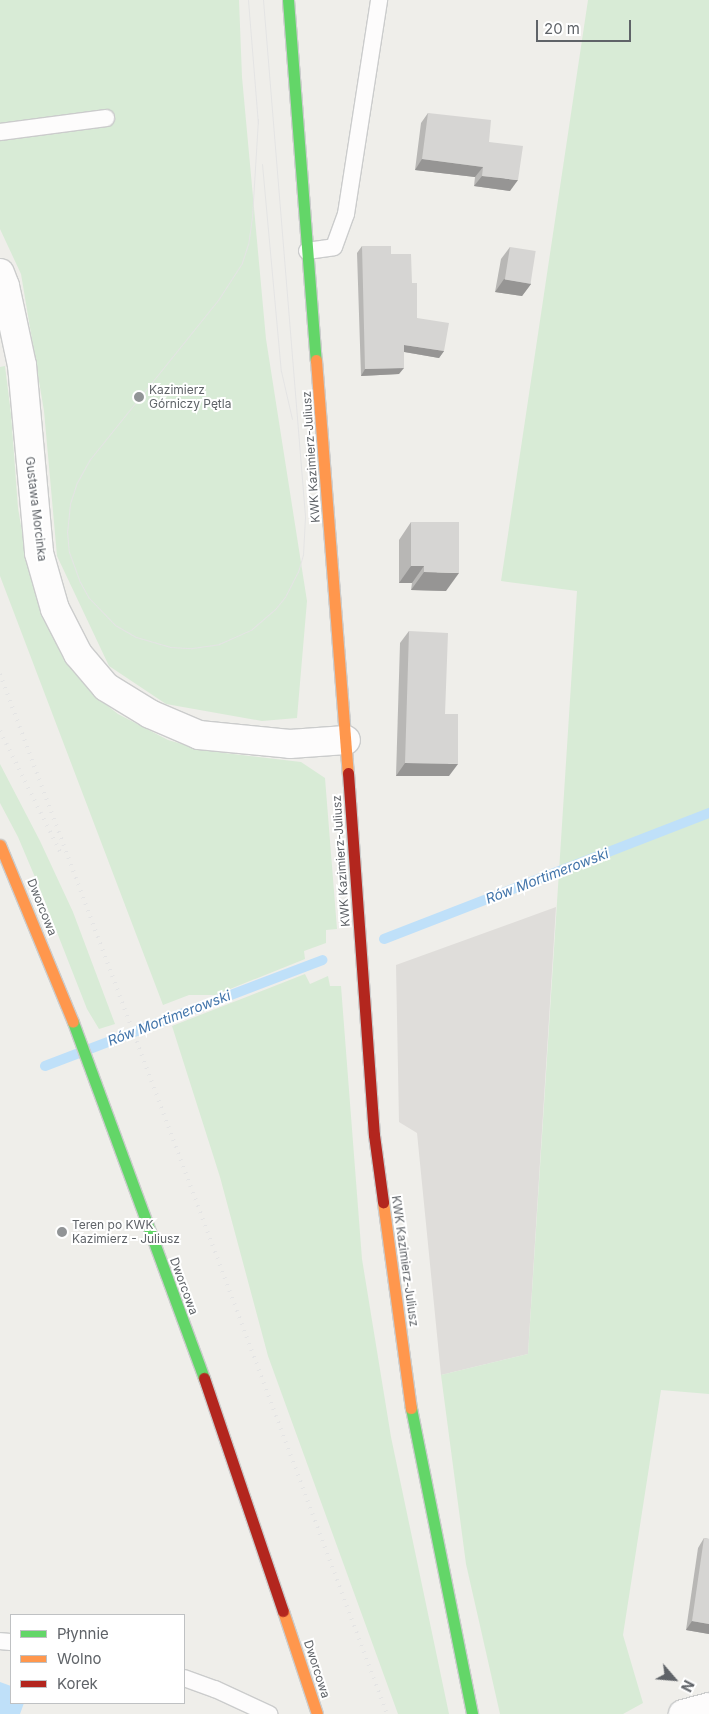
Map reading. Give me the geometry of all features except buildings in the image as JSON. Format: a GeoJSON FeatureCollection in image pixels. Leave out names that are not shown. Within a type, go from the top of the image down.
{"type":"FeatureCollection","features":[{"type":"Feature","properties":{"kind":"street","name":"KWK Kazimierz-Juliusz"},"geometry":{"type":"LineString","coordinates":[[288,0],[346,740],[374,1135],[412,1412],[472,1714]]}},
{"type":"Feature","properties":{"kind":"street","name":"Gustawa Morcinka"},"geometry":{"type":"LineString","coordinates":[[0,273],[5,286],[22,365],[39,553],[55,609],[78,654],[106,687],[150,714],[199,735],[290,744],[346,740]]}},
{"type":"Feature","properties":{"kind":"street","name":"Dworcowa"},"geometry":{"type":"LineString","coordinates":[[0,845],[74,1025],[228,1445],[317,1714]]}},
{"type":"Feature","properties":{"kind":"street"},"geometry":{"type":"LineString","coordinates":[[683,1714],[709,1707]]}},
{"type":"Feature","properties":{"kind":"lane"},"geometry":{"type":"LineString","coordinates":[[308,251],[334,246],[346,214],[379,0]]}},
{"type":"Feature","properties":{"kind":"lane"},"geometry":{"type":"LineString","coordinates":[[0,132],[106,118]]}},
{"type":"Feature","properties":{"kind":"lane"},"geometry":{"type":"LineString","coordinates":[[185,1678],[214,1689],[268,1714]]}},
{"type":"Feature","properties":{"kind":"shaded area"},"geometry":{"type":"Polygon","coordinates":[[[556,907],[528,1354],[441,1375],[417,1133],[399,1122],[396,965],[556,907]]]}},
{"type":"Feature","properties":{"kind":"green space"},"geometry":{"type":"Polygon","coordinates":[[[0,0],[239,0],[242,77],[266,339],[307,601],[297,718],[262,721],[166,704],[109,666],[57,556],[44,411],[21,274],[0,229],[0,0]]]}},
{"type":"Feature","properties":{"kind":"green space"},"geometry":{"type":"Polygon","coordinates":[[[588,0],[709,0],[709,1394],[661,1390],[623,1635],[643,1703],[623,1714],[500,1714],[466,1564],[441,1375],[528,1354],[577,591],[501,581],[588,0]]]}},
{"type":"Feature","properties":{"kind":"green space"},"geometry":{"type":"Polygon","coordinates":[[[5,366],[11,414],[18,508],[26,555],[72,667],[95,696],[118,714],[168,740],[196,748],[225,753],[301,762],[325,778],[337,929],[326,930],[326,943],[304,951],[305,959],[215,995],[189,995],[163,1005],[0,576],[0,367],[5,366]]]}},
{"type":"Feature","properties":{"kind":"green space"},"geometry":{"type":"Polygon","coordinates":[[[0,764],[40,841],[73,912],[115,1024],[99,1029],[87,1009],[40,889],[18,837],[0,803],[0,764]]]}},
{"type":"Feature","properties":{"kind":"green space"},"geometry":{"type":"Polygon","coordinates":[[[305,974],[310,984],[328,976],[330,986],[341,986],[362,1259],[391,1437],[449,1714],[398,1714],[268,1356],[220,1177],[172,1026],[305,974]]]}},
{"type":"Feature","properties":{"kind":"water"},"geometry":{"type":"Polygon","coordinates":[[[0,1682],[10,1686],[10,1704],[24,1704],[20,1714],[0,1714],[0,1682]]]}},
{"type":"Feature","properties":{"kind":"waterway","name":"Rów Mortimerowski"},"geometry":{"type":"LineString","coordinates":[[384,939],[709,813]]}},
{"type":"Feature","properties":{"kind":"waterway","name":"Rów Mortimerowski"},"geometry":{"type":"LineString","coordinates":[[45,1066],[322,960]]}},
{"type":"Feature","properties":{"kind":"tram line"},"geometry":{"type":"LineString","coordinates":[[248,0],[258,124]]}},
{"type":"Feature","properties":{"kind":"tram line"},"geometry":{"type":"LineString","coordinates":[[258,119],[252,217],[248,244],[242,263],[218,300],[90,459],[77,482],[70,504],[67,531],[69,552],[80,582],[89,598],[115,625],[136,637],[170,647],[192,648],[219,644],[252,629],[276,608],[285,597],[298,572],[303,555],[305,516],[263,0]]}},
{"type":"Feature","properties":{"kind":"tram line"},"geometry":{"type":"LineString","coordinates":[[262,164],[281,371],[292,419]]}},
{"type":"Feature","properties":{"kind":"railway"},"geometry":{"type":"LineString","coordinates":[[0,674],[387,1714]]}},
{"type":"Feature","properties":{"kind":"railway"},"geometry":{"type":"LineString","coordinates":[[0,731],[60,852]]}},
{"type":"Feature","properties":{"kind":"traffic: fast"},"geometry":{"type":"LineString","coordinates":[[288,0],[316,360]]}},
{"type":"Feature","properties":{"kind":"traffic: fast"},"geometry":{"type":"LineString","coordinates":[[73,1022],[204,1378]]}},
{"type":"Feature","properties":{"kind":"traffic: fast"},"geometry":{"type":"LineString","coordinates":[[411,1408],[472,1714]]}},
{"type":"Feature","properties":{"kind":"traffic: slow"},"geometry":{"type":"LineString","coordinates":[[316,360],[348,773]]}},
{"type":"Feature","properties":{"kind":"traffic: slow"},"geometry":{"type":"LineString","coordinates":[[0,845],[73,1022]]}},
{"type":"Feature","properties":{"kind":"traffic: slow"},"geometry":{"type":"LineString","coordinates":[[383,1202],[411,1408]]}},
{"type":"Feature","properties":{"kind":"traffic: slow"},"geometry":{"type":"LineString","coordinates":[[283,1611],[317,1714]]}},
{"type":"Feature","properties":{"kind":"traffic: jam"},"geometry":{"type":"LineString","coordinates":[[348,773],[374,1135],[383,1202]]}},
{"type":"Feature","properties":{"kind":"traffic: jam"},"geometry":{"type":"LineString","coordinates":[[204,1378],[283,1611]]}},
{"type":"Feature","properties":{"kind":"place","name":"Kazimierz Górniczy Pętla"},"geometry":{"type":"Point","coordinates":[139,397]}},
{"type":"Feature","properties":{"kind":"place","name":"Teren po KWK Kazimierz - Juliusz"},"geometry":{"type":"Point","coordinates":[62,1232]}}]}
